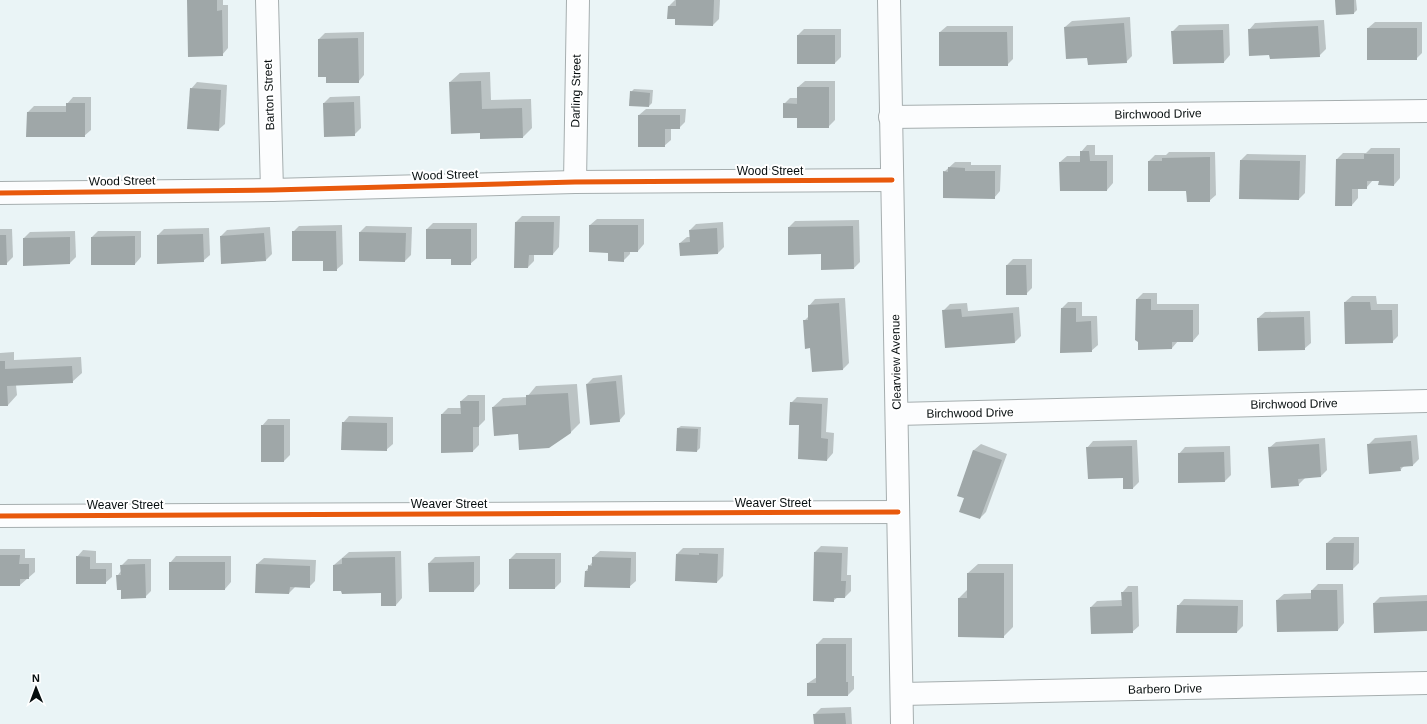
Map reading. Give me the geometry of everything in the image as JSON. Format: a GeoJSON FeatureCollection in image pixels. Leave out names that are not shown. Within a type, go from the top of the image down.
{"type":"FeatureCollection","features":[{"type":"Feature","properties":{"kind":"street","name":"Barton Street"},"geometry":{"type":"LineString","coordinates":[[266,0],[272,190]]}},
{"type":"Feature","properties":{"kind":"street","name":"Darling Street"},"geometry":{"type":"LineString","coordinates":[[575,182],[578,0]]}},
{"type":"Feature","properties":{"kind":"street","name":"Clearview Avenue"},"geometry":{"type":"LineString","coordinates":[[888,0],[902,724]]}},
{"type":"Feature","properties":{"kind":"street","name":"Birchwood Drive"},"geometry":{"type":"LineString","coordinates":[[890,117],[1427,110]]}},
{"type":"Feature","properties":{"kind":"street","name":"Wood Street"},"geometry":{"type":"LineString","coordinates":[[0,193],[272,190],[575,182],[892,180]]}},
{"type":"Feature","properties":{"kind":"street","name":"Birchwood Drive"},"geometry":{"type":"LineString","coordinates":[[897,414],[1427,401]]}},
{"type":"Feature","properties":{"kind":"street","name":"Weaver Street"},"geometry":{"type":"LineString","coordinates":[[0,516],[898,512]]}},
{"type":"Feature","properties":{"kind":"street","name":"Barbero Drive"},"geometry":{"type":"LineString","coordinates":[[902,694],[1427,683]]}},
{"type":"Feature","properties":{"kind":"building"},"geometry":{"type":"Polygon","coordinates":[[[187,0],[217,0],[217,11],[222,10],[223,56],[188,57],[187,0]]]}},
{"type":"Feature","properties":{"kind":"building"},"geometry":{"type":"Polygon","coordinates":[[[676,0],[714,0],[713,26],[675,25],[675,19],[667,19],[668,6],[676,6],[676,0]]]}},
{"type":"Feature","properties":{"kind":"building"},"geometry":{"type":"Polygon","coordinates":[[[1335,0],[1354,0],[1354,14],[1336,15],[1335,0]]]}},
{"type":"Feature","properties":{"kind":"building"},"geometry":{"type":"Polygon","coordinates":[[[1124,23],[1127,63],[1088,65],[1087,58],[1066,59],[1064,27],[1124,23]]]}},
{"type":"Feature","properties":{"kind":"building"},"geometry":{"type":"Polygon","coordinates":[[[1318,26],[1320,57],[1270,59],[1269,55],[1249,56],[1248,29],[1318,26]]]}},
{"type":"Feature","properties":{"kind":"building"},"geometry":{"type":"Polygon","coordinates":[[[1367,28],[1417,28],[1417,60],[1367,60],[1367,28]]]}},
{"type":"Feature","properties":{"kind":"building"},"geometry":{"type":"Polygon","coordinates":[[[1223,30],[1224,63],[1173,64],[1171,31],[1223,30]]]}},
{"type":"Feature","properties":{"kind":"building"},"geometry":{"type":"Polygon","coordinates":[[[939,32],[1007,32],[1008,66],[939,66],[939,32]]]}},
{"type":"Feature","properties":{"kind":"building"},"geometry":{"type":"Polygon","coordinates":[[[797,35],[835,35],[835,64],[797,64],[797,35]]]}},
{"type":"Feature","properties":{"kind":"building"},"geometry":{"type":"Polygon","coordinates":[[[358,38],[359,83],[326,83],[326,77],[318,77],[318,39],[358,38]]]}},
{"type":"Feature","properties":{"kind":"building"},"geometry":{"type":"Polygon","coordinates":[[[481,81],[482,109],[522,108],[523,138],[480,139],[480,133],[451,134],[449,82],[481,81]]]}},
{"type":"Feature","properties":{"kind":"building"},"geometry":{"type":"Polygon","coordinates":[[[797,87],[829,87],[829,128],[797,128],[797,118],[783,118],[783,103],[797,104],[797,87]]]}},
{"type":"Feature","properties":{"kind":"building"},"geometry":{"type":"Polygon","coordinates":[[[190,88],[221,90],[219,131],[187,129],[190,88]]]}},
{"type":"Feature","properties":{"kind":"building"},"geometry":{"type":"Polygon","coordinates":[[[630,91],[650,93],[649,107],[629,106],[630,91]]]}},
{"type":"Feature","properties":{"kind":"building"},"geometry":{"type":"Polygon","coordinates":[[[354,102],[355,136],[324,137],[323,103],[354,102]]]}},
{"type":"Feature","properties":{"kind":"building"},"geometry":{"type":"Polygon","coordinates":[[[66,103],[85,103],[85,137],[26,137],[27,112],[66,112],[66,103]]]}},
{"type":"Feature","properties":{"kind":"building"},"geometry":{"type":"Polygon","coordinates":[[[638,115],[680,115],[680,129],[665,129],[665,147],[638,147],[638,115]]]}},
{"type":"Feature","properties":{"kind":"building"},"geometry":{"type":"Polygon","coordinates":[[[1080,151],[1089,151],[1090,161],[1107,161],[1107,191],[1060,191],[1059,162],[1080,162],[1080,151]]]}},
{"type":"Feature","properties":{"kind":"building"},"geometry":{"type":"Polygon","coordinates":[[[1364,154],[1394,154],[1394,186],[1378,185],[1379,181],[1367,181],[1367,189],[1352,189],[1352,206],[1335,206],[1336,159],[1364,159],[1364,154]]]}},
{"type":"Feature","properties":{"kind":"building"},"geometry":{"type":"Polygon","coordinates":[[[1210,157],[1210,202],[1187,202],[1186,191],[1148,191],[1148,161],[1162,161],[1162,158],[1210,157]]]}},
{"type":"Feature","properties":{"kind":"building"},"geometry":{"type":"Polygon","coordinates":[[[1240,160],[1300,161],[1299,200],[1239,199],[1240,160]]]}},
{"type":"Feature","properties":{"kind":"building"},"geometry":{"type":"Polygon","coordinates":[[[948,167],[965,168],[965,171],[995,171],[995,199],[943,198],[943,171],[948,172],[948,167]]]}},
{"type":"Feature","properties":{"kind":"building"},"geometry":{"type":"Polygon","coordinates":[[[515,222],[554,222],[553,255],[529,255],[528,268],[514,268],[515,222]]]}},
{"type":"Feature","properties":{"kind":"building"},"geometry":{"type":"Polygon","coordinates":[[[589,225],[638,225],[638,252],[624,252],[624,262],[608,261],[608,253],[589,252],[589,225]]]}},
{"type":"Feature","properties":{"kind":"building"},"geometry":{"type":"Polygon","coordinates":[[[853,226],[854,269],[821,270],[821,254],[788,255],[788,227],[853,226]]]}},
{"type":"Feature","properties":{"kind":"building"},"geometry":{"type":"Polygon","coordinates":[[[717,228],[718,254],[680,256],[679,243],[690,242],[689,230],[717,228]]]}},
{"type":"Feature","properties":{"kind":"building"},"geometry":{"type":"Polygon","coordinates":[[[426,229],[471,229],[471,265],[451,265],[451,259],[426,259],[426,229]]]}},
{"type":"Feature","properties":{"kind":"building"},"geometry":{"type":"Polygon","coordinates":[[[292,231],[336,231],[337,271],[323,271],[323,261],[292,261],[292,231]]]}},
{"type":"Feature","properties":{"kind":"building"},"geometry":{"type":"Polygon","coordinates":[[[359,232],[406,233],[405,262],[359,261],[359,232]]]}},
{"type":"Feature","properties":{"kind":"building"},"geometry":{"type":"Polygon","coordinates":[[[264,233],[266,261],[221,264],[220,236],[264,233]]]}},
{"type":"Feature","properties":{"kind":"building"},"geometry":{"type":"Polygon","coordinates":[[[203,234],[204,262],[157,264],[157,235],[203,234]]]}},
{"type":"Feature","properties":{"kind":"building"},"geometry":{"type":"Polygon","coordinates":[[[0,235],[6,235],[7,265],[0,265],[0,235]]]}},
{"type":"Feature","properties":{"kind":"building"},"geometry":{"type":"Polygon","coordinates":[[[135,236],[135,265],[91,265],[91,237],[135,236]]]}},
{"type":"Feature","properties":{"kind":"building"},"geometry":{"type":"Polygon","coordinates":[[[70,237],[70,264],[23,266],[23,238],[70,237]]]}},
{"type":"Feature","properties":{"kind":"building"},"geometry":{"type":"Polygon","coordinates":[[[1006,265],[1026,265],[1027,295],[1006,295],[1006,265]]]}},
{"type":"Feature","properties":{"kind":"building"},"geometry":{"type":"Polygon","coordinates":[[[1136,299],[1151,299],[1151,310],[1193,310],[1193,342],[1172,342],[1172,349],[1138,350],[1138,342],[1135,340],[1136,299]]]}},
{"type":"Feature","properties":{"kind":"building"},"geometry":{"type":"Polygon","coordinates":[[[1344,302],[1370,302],[1371,310],[1392,310],[1393,343],[1345,344],[1344,302]]]}},
{"type":"Feature","properties":{"kind":"building"},"geometry":{"type":"Polygon","coordinates":[[[839,303],[843,370],[812,372],[810,348],[805,349],[803,320],[808,320],[808,305],[839,303]]]}},
{"type":"Feature","properties":{"kind":"building"},"geometry":{"type":"Polygon","coordinates":[[[1061,308],[1076,308],[1076,322],[1091,321],[1092,352],[1060,353],[1061,308]]]}},
{"type":"Feature","properties":{"kind":"building"},"geometry":{"type":"Polygon","coordinates":[[[961,309],[962,317],[1013,313],[1015,343],[945,348],[942,310],[961,309]]]}},
{"type":"Feature","properties":{"kind":"building"},"geometry":{"type":"Polygon","coordinates":[[[1304,317],[1305,350],[1258,351],[1257,318],[1304,317]]]}},
{"type":"Feature","properties":{"kind":"building"},"geometry":{"type":"Polygon","coordinates":[[[0,361],[5,361],[5,369],[72,366],[73,383],[7,386],[8,406],[0,406],[0,361]]]}},
{"type":"Feature","properties":{"kind":"building"},"geometry":{"type":"Polygon","coordinates":[[[616,381],[620,422],[590,425],[586,384],[616,381]]]}},
{"type":"Feature","properties":{"kind":"building"},"geometry":{"type":"Polygon","coordinates":[[[568,393],[571,433],[549,448],[519,450],[518,434],[494,436],[492,407],[526,405],[526,395],[568,393]]]}},
{"type":"Feature","properties":{"kind":"building"},"geometry":{"type":"Polygon","coordinates":[[[460,401],[479,401],[479,427],[473,427],[473,452],[441,453],[441,414],[461,414],[460,401]]]}},
{"type":"Feature","properties":{"kind":"building"},"geometry":{"type":"Polygon","coordinates":[[[790,402],[822,404],[821,438],[828,439],[827,461],[798,459],[799,425],[789,425],[790,402]]]}},
{"type":"Feature","properties":{"kind":"building"},"geometry":{"type":"Polygon","coordinates":[[[342,422],[387,423],[387,451],[341,450],[342,422]]]}},
{"type":"Feature","properties":{"kind":"building"},"geometry":{"type":"Polygon","coordinates":[[[261,425],[284,425],[284,462],[261,462],[261,425]]]}},
{"type":"Feature","properties":{"kind":"building"},"geometry":{"type":"Polygon","coordinates":[[[677,428],[698,429],[697,452],[676,451],[677,428]]]}},
{"type":"Feature","properties":{"kind":"building"},"geometry":{"type":"Polygon","coordinates":[[[1411,441],[1413,466],[1400,467],[1401,471],[1369,474],[1367,444],[1411,441]]]}},
{"type":"Feature","properties":{"kind":"building"},"geometry":{"type":"Polygon","coordinates":[[[1319,444],[1321,477],[1298,479],[1299,486],[1271,488],[1268,447],[1319,444]]]}},
{"type":"Feature","properties":{"kind":"building"},"geometry":{"type":"Polygon","coordinates":[[[1132,446],[1133,489],[1123,489],[1123,478],[1088,479],[1086,447],[1132,446]]]}},
{"type":"Feature","properties":{"kind":"building"},"geometry":{"type":"Polygon","coordinates":[[[973,450],[1002,460],[980,519],[959,512],[964,498],[957,496],[973,450]]]}},
{"type":"Feature","properties":{"kind":"building"},"geometry":{"type":"Polygon","coordinates":[[[1224,452],[1225,482],[1178,483],[1178,453],[1224,452]]]}},
{"type":"Feature","properties":{"kind":"building"},"geometry":{"type":"Polygon","coordinates":[[[1326,543],[1354,543],[1353,570],[1326,570],[1326,543]]]}},
{"type":"Feature","properties":{"kind":"building"},"geometry":{"type":"Polygon","coordinates":[[[814,552],[842,553],[841,581],[846,581],[845,598],[834,598],[834,602],[813,601],[814,552]]]}},
{"type":"Feature","properties":{"kind":"building"},"geometry":{"type":"Polygon","coordinates":[[[699,553],[718,554],[717,583],[675,581],[676,554],[699,555],[699,553]]]}},
{"type":"Feature","properties":{"kind":"building"},"geometry":{"type":"Polygon","coordinates":[[[0,555],[20,555],[19,564],[29,564],[29,579],[20,579],[20,586],[0,586],[0,555]]]}},
{"type":"Feature","properties":{"kind":"building"},"geometry":{"type":"Polygon","coordinates":[[[76,556],[90,557],[90,569],[106,569],[106,584],[76,584],[76,556]]]}},
{"type":"Feature","properties":{"kind":"building"},"geometry":{"type":"Polygon","coordinates":[[[395,557],[396,606],[381,606],[381,593],[342,594],[341,591],[333,591],[333,565],[342,564],[342,558],[395,557]]]}},
{"type":"Feature","properties":{"kind":"building"},"geometry":{"type":"Polygon","coordinates":[[[592,557],[631,558],[630,588],[584,587],[585,571],[588,571],[588,565],[592,566],[592,557]]]}},
{"type":"Feature","properties":{"kind":"building"},"geometry":{"type":"Polygon","coordinates":[[[509,559],[555,559],[555,589],[509,589],[509,559]]]}},
{"type":"Feature","properties":{"kind":"building"},"geometry":{"type":"Polygon","coordinates":[[[169,562],[225,562],[225,590],[169,590],[169,562]]]}},
{"type":"Feature","properties":{"kind":"building"},"geometry":{"type":"Polygon","coordinates":[[[474,562],[474,592],[429,592],[428,563],[474,562]]]}},
{"type":"Feature","properties":{"kind":"building"},"geometry":{"type":"Polygon","coordinates":[[[145,564],[146,598],[121,599],[121,590],[117,590],[116,575],[121,575],[120,565],[145,564]]]}},
{"type":"Feature","properties":{"kind":"building"},"geometry":{"type":"Polygon","coordinates":[[[256,564],[310,566],[310,588],[290,587],[289,594],[255,593],[256,564]]]}},
{"type":"Feature","properties":{"kind":"building"},"geometry":{"type":"Polygon","coordinates":[[[967,573],[1004,573],[1004,638],[958,637],[958,598],[967,598],[967,573]]]}},
{"type":"Feature","properties":{"kind":"building"},"geometry":{"type":"Polygon","coordinates":[[[1311,590],[1337,590],[1338,631],[1277,632],[1276,600],[1311,599],[1311,590]]]}},
{"type":"Feature","properties":{"kind":"building"},"geometry":{"type":"Polygon","coordinates":[[[1121,592],[1132,592],[1133,633],[1091,634],[1090,607],[1122,606],[1121,592]]]}},
{"type":"Feature","properties":{"kind":"building"},"geometry":{"type":"Polygon","coordinates":[[[1427,601],[1427,631],[1374,633],[1373,603],[1427,601]]]}},
{"type":"Feature","properties":{"kind":"building"},"geometry":{"type":"Polygon","coordinates":[[[1177,605],[1238,606],[1237,633],[1176,633],[1177,605]]]}},
{"type":"Feature","properties":{"kind":"building"},"geometry":{"type":"Polygon","coordinates":[[[816,644],[846,644],[846,682],[848,682],[848,696],[807,696],[807,683],[816,683],[816,644]]]}},
{"type":"Feature","properties":{"kind":"building"},"geometry":{"type":"Polygon","coordinates":[[[845,713],[846,724],[814,724],[813,714],[845,713]]]}},
{"type":"Feature","properties":{"kind":"cycle path"},"geometry":{"type":"LineString","coordinates":[[0,193],[272,190],[575,182],[892,180]]}},
{"type":"Feature","properties":{"kind":"cycle path"},"geometry":{"type":"LineString","coordinates":[[0,516],[898,512]]}}]}
